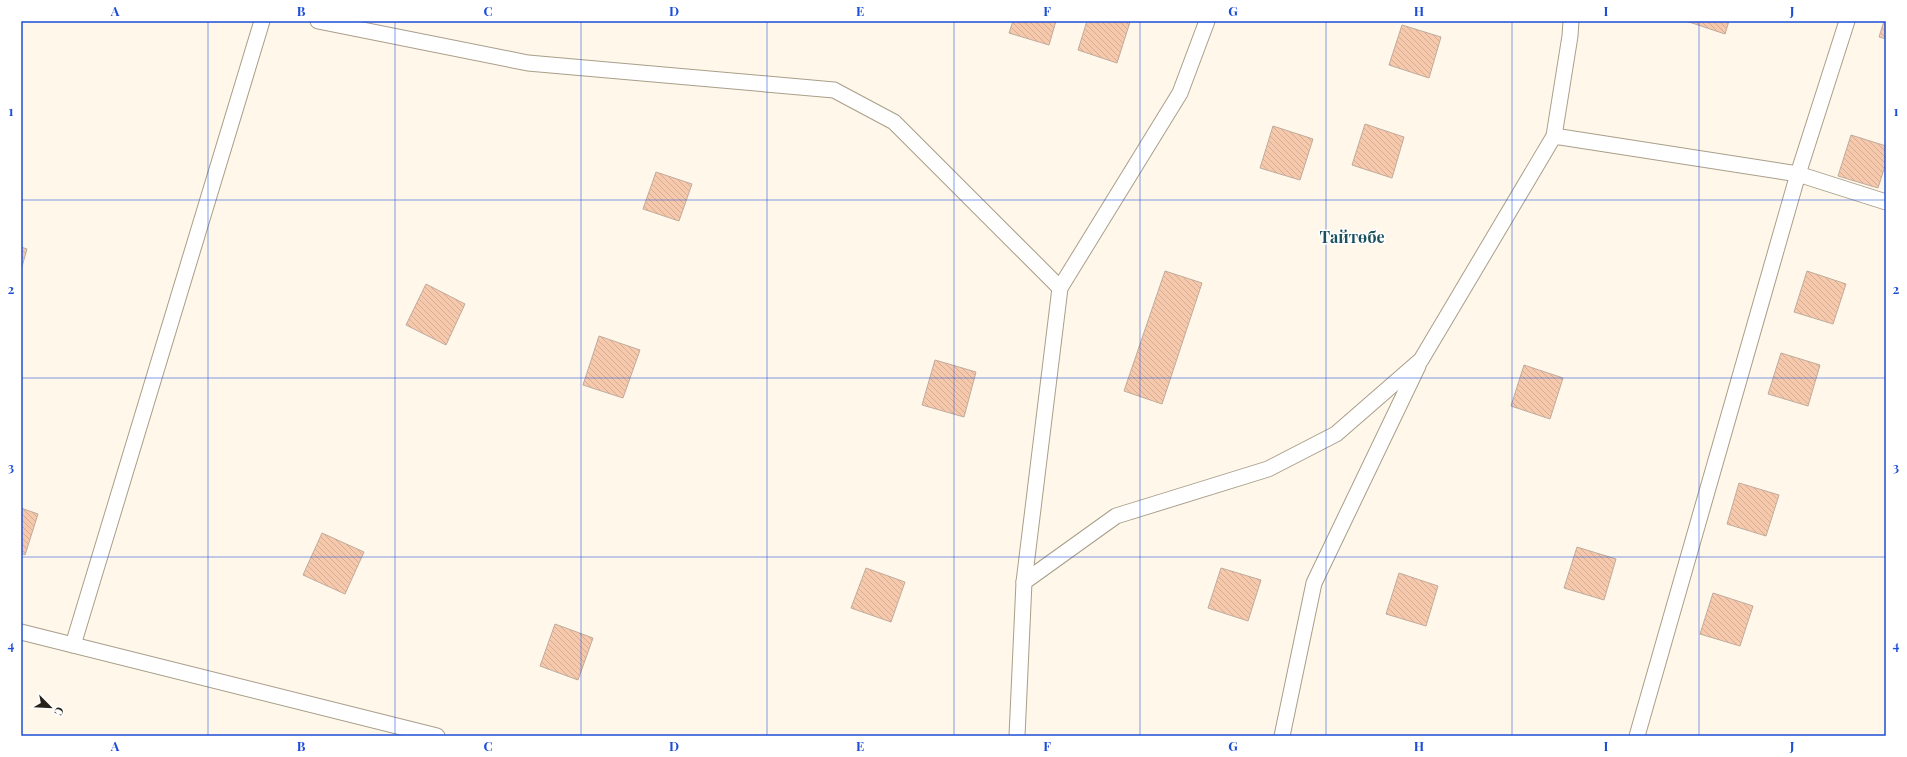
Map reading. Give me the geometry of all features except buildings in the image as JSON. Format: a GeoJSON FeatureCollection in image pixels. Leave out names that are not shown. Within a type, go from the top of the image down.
{"type":"FeatureCollection","features":[{"type":"Feature","properties":{"kind":"lane"},"geometry":{"type":"LineString","coordinates":[[73,645],[262,21]]}},
{"type":"Feature","properties":{"kind":"lane"},"geometry":{"type":"LineString","coordinates":[[318,21],[528,63],[834,90],[894,122],[1060,288]]}},
{"type":"Feature","properties":{"kind":"lane"},"geometry":{"type":"LineString","coordinates":[[1017,736],[1024,582],[1060,288],[1180,93],[1207,21]]}},
{"type":"Feature","properties":{"kind":"lane"},"geometry":{"type":"LineString","coordinates":[[1282,736],[1314,583],[1421,360],[1554,136],[1570,36],[1571,21]]}},
{"type":"Feature","properties":{"kind":"lane"},"geometry":{"type":"LineString","coordinates":[[1637,736],[1798,174],[1847,21]]}},
{"type":"Feature","properties":{"kind":"lane"},"geometry":{"type":"LineString","coordinates":[[1554,136],[1798,174],[1886,202]]}},
{"type":"Feature","properties":{"kind":"lane"},"geometry":{"type":"LineString","coordinates":[[1024,582],[1116,516],[1268,470],[1336,434],[1421,360]]}},
{"type":"Feature","properties":{"kind":"lane"},"geometry":{"type":"LineString","coordinates":[[21,632],[437,736]]}},
{"type":"Feature","properties":{"kind":"district","name":"Тайтөбе"},"geometry":{"type":"Point","coordinates":[1352,237]}}]}
